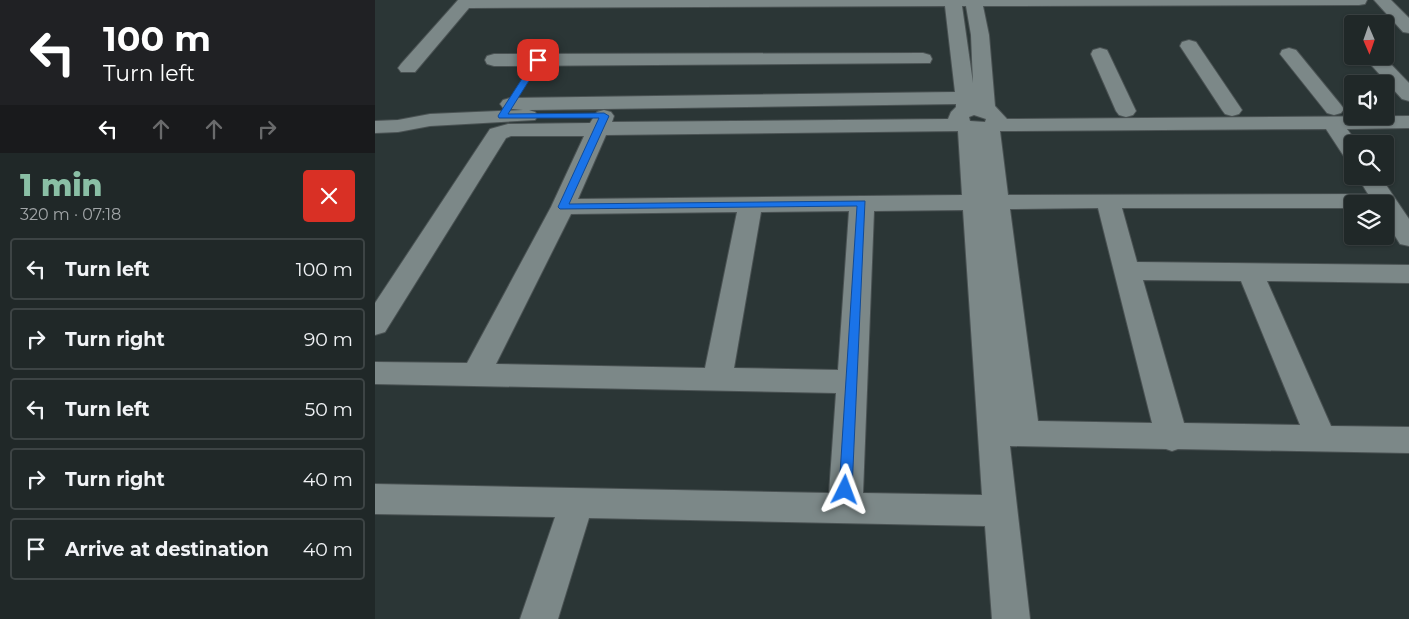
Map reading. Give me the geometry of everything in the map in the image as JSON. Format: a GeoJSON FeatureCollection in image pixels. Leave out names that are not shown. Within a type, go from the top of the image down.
{"type":"FeatureCollection","features":[{"type":"Feature","properties":{"kind":"street"},"geometry":{"type":"LineString","coordinates":[[408,68],[466,1],[929,1],[974,3],[1359,0]]}},
{"type":"Feature","properties":{"kind":"street"},"geometry":{"type":"LineString","coordinates":[[1382,0],[1409,28]]}},
{"type":"Feature","properties":{"kind":"street"},"geometry":{"type":"LineString","coordinates":[[953,3],[976,116],[1009,433],[1001,511],[1011,619]]}},
{"type":"Feature","properties":{"kind":"street"},"geometry":{"type":"LineString","coordinates":[[974,3],[980,35],[976,116]]}},
{"type":"Feature","properties":{"kind":"street"},"geometry":{"type":"LineString","coordinates":[[1189,46],[1233,110]]}},
{"type":"Feature","properties":{"kind":"street"},"geometry":{"type":"LineString","coordinates":[[1099,54],[1126,111]]}},
{"type":"Feature","properties":{"kind":"street"},"geometry":{"type":"LineString","coordinates":[[1289,54],[1340,114],[1347,135]]}},
{"type":"Feature","properties":{"kind":"street"},"geometry":{"type":"LineString","coordinates":[[375,145],[382,127],[506,110],[873,79],[923,59]]}},
{"type":"Feature","properties":{"kind":"street"},"geometry":{"type":"LineString","coordinates":[[494,60],[538,60],[873,79],[976,116],[1233,110],[1340,114],[1409,122]]}},
{"type":"Feature","properties":{"kind":"street"},"geometry":{"type":"LineString","coordinates":[[506,110],[538,60]]}},
{"type":"Feature","properties":{"kind":"street"},"geometry":{"type":"LineString","coordinates":[[1381,65],[1409,95]]}},
{"type":"Feature","properties":{"kind":"street"},"geometry":{"type":"LineString","coordinates":[[1394,109],[1409,108]]}},
{"type":"Feature","properties":{"kind":"street"},"geometry":{"type":"LineString","coordinates":[[506,110],[601,122]]}},
{"type":"Feature","properties":{"kind":"street"},"geometry":{"type":"LineString","coordinates":[[375,324],[498,134],[516,128],[601,122],[976,116],[1340,114]]}},
{"type":"Feature","properties":{"kind":"street"},"geometry":{"type":"LineString","coordinates":[[476,375],[563,207],[601,122]]}},
{"type":"Feature","properties":{"kind":"street"},"geometry":{"type":"LineString","coordinates":[[563,207],[1108,201],[1344,201]]}},
{"type":"Feature","properties":{"kind":"street"},"geometry":{"type":"LineString","coordinates":[[1108,201],[1172,438]]}},
{"type":"Feature","properties":{"kind":"street"},"geometry":{"type":"LineString","coordinates":[[845,508],[862,203]]}},
{"type":"Feature","properties":{"kind":"street"},"geometry":{"type":"LineString","coordinates":[[717,380],[750,205]]}},
{"type":"Feature","properties":{"kind":"street"},"geometry":{"type":"LineString","coordinates":[[1394,216],[1409,238]]}},
{"type":"Feature","properties":{"kind":"street"},"geometry":{"type":"LineString","coordinates":[[1128,271],[1409,274]]}},
{"type":"Feature","properties":{"kind":"street"},"geometry":{"type":"LineString","coordinates":[[1250,272],[1321,438]]}},
{"type":"Feature","properties":{"kind":"street"},"geometry":{"type":"LineString","coordinates":[[375,373],[851,382]]}},
{"type":"Feature","properties":{"kind":"street"},"geometry":{"type":"LineString","coordinates":[[1009,433],[1172,438],[1409,440]]}},
{"type":"Feature","properties":{"kind":"street"},"geometry":{"type":"LineString","coordinates":[[375,498],[1001,511]]}},
{"type":"Feature","properties":{"kind":"street"},"geometry":{"type":"LineString","coordinates":[[539,619],[577,502]]}},
{"type":"Feature","properties":{"kind":"route"},"geometry":{"type":"LineString","coordinates":[[538,60],[503,116],[604,116],[563,207],[862,203],[845,490]]}}]}
